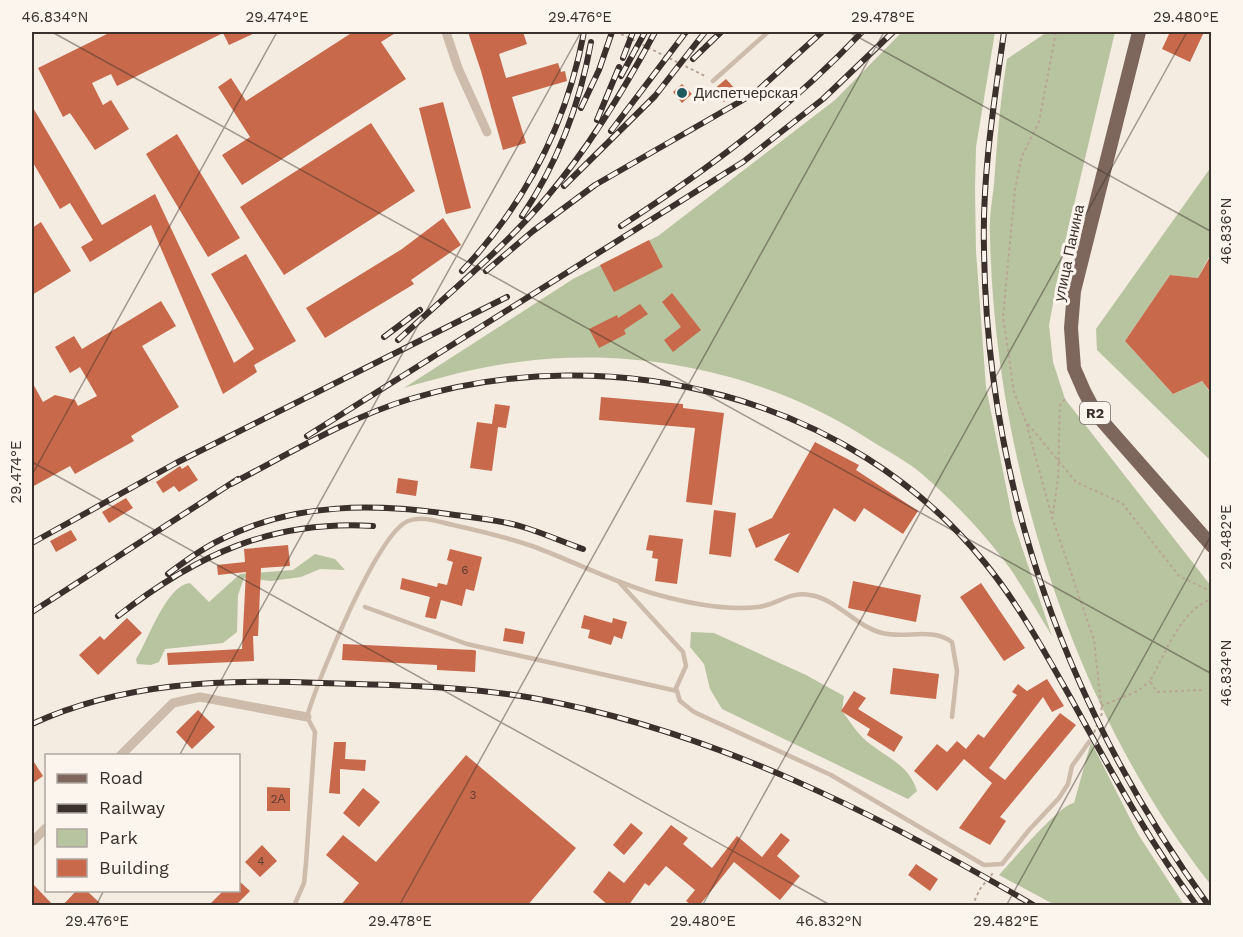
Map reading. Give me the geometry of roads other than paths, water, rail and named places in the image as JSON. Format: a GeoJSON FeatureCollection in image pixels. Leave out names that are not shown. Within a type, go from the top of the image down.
{"type":"FeatureCollection","features":[{"type":"Feature","properties":{"kind":"main road","name":"улица Панина"},"geometry":{"type":"LineString","coordinates":[[1139,32],[1074,291],[1071,328],[1074,368],[1096,414],[1212,546]]}},
{"type":"Feature","properties":{"kind":"street"},"geometry":{"type":"LineString","coordinates":[[446,32],[458,68],[487,132]]}},
{"type":"Feature","properties":{"kind":"street"},"geometry":{"type":"LineString","coordinates":[[122,754],[173,703],[200,698],[307,717]]}},
{"type":"Feature","properties":{"kind":"street"},"geometry":{"type":"LineString","coordinates":[[32,842],[45,829]]}},
{"type":"Feature","properties":{"kind":"lane"},"geometry":{"type":"LineString","coordinates":[[713,81],[768,32]]}},
{"type":"Feature","properties":{"kind":"lane"},"geometry":{"type":"LineString","coordinates":[[294,906],[304,883],[307,851],[315,732],[307,717],[318,682],[346,615],[390,540],[402,524],[409,521],[425,519],[509,538],[617,580],[672,598],[729,608],[766,606],[789,594],[811,595],[880,632],[903,636],[942,634],[952,642],[957,671],[952,717]]}},
{"type":"Feature","properties":{"kind":"lane"},"geometry":{"type":"LineString","coordinates":[[617,580],[683,652],[686,666],[677,690],[680,700],[694,712],[831,776],[976,862],[990,865],[1002,864],[1059,798],[1068,784],[1072,766],[1089,742]]}},
{"type":"Feature","properties":{"kind":"lane"},"geometry":{"type":"LineString","coordinates":[[365,607],[467,644],[677,690]]}},
{"type":"Feature","properties":{"kind":"railway"},"geometry":{"type":"LineString","coordinates":[[462,271],[505,218],[524,190],[540,160],[567,98],[584,32]]}},
{"type":"Feature","properties":{"kind":"railway"},"geometry":{"type":"LineString","coordinates":[[581,108],[599,70],[612,32]]}},
{"type":"Feature","properties":{"kind":"railway"},"geometry":{"type":"LineString","coordinates":[[623,58],[633,32]]}},
{"type":"Feature","properties":{"kind":"railway"},"geometry":{"type":"LineString","coordinates":[[621,76],[645,32]]}},
{"type":"Feature","properties":{"kind":"railway"},"geometry":{"type":"LineString","coordinates":[[398,340],[494,253],[547,197],[578,158],[606,117],[655,32]]}},
{"type":"Feature","properties":{"kind":"railway"},"geometry":{"type":"LineString","coordinates":[[611,131],[686,32]]}},
{"type":"Feature","properties":{"kind":"railway"},"geometry":{"type":"LineString","coordinates":[[564,186],[655,96],[705,32]]}},
{"type":"Feature","properties":{"kind":"railway"},"geometry":{"type":"LineString","coordinates":[[693,59],[721,32]]}},
{"type":"Feature","properties":{"kind":"railway"},"geometry":{"type":"LineString","coordinates":[[486,271],[533,231],[595,185],[755,93],[822,32]]}},
{"type":"Feature","properties":{"kind":"railway"},"geometry":{"type":"LineString","coordinates":[[621,226],[748,136],[806,87],[862,32]]}},
{"type":"Feature","properties":{"kind":"railway"},"geometry":{"type":"LineString","coordinates":[[307,436],[743,162],[823,99],[893,32]]}},
{"type":"Feature","properties":{"kind":"railway"},"geometry":{"type":"LineString","coordinates":[[1004,32],[987,167],[984,249],[989,338],[1001,425],[1019,511],[1045,594],[1077,676],[1115,755],[1159,832],[1209,906]]}},
{"type":"Feature","properties":{"kind":"railway"},"geometry":{"type":"LineString","coordinates":[[522,216],[546,176],[566,133],[574,111],[591,42]]}},
{"type":"Feature","properties":{"kind":"railway"},"geometry":{"type":"LineString","coordinates":[[597,120],[619,67]]}},
{"type":"Feature","properties":{"kind":"railway"},"geometry":{"type":"LineString","coordinates":[[32,543],[176,463],[507,297]]}},
{"type":"Feature","properties":{"kind":"railway"},"geometry":{"type":"LineString","coordinates":[[384,337],[420,310]]}},
{"type":"Feature","properties":{"kind":"railway"},"geometry":{"type":"LineString","coordinates":[[231,484],[364,416],[410,399],[487,382],[566,375],[645,380],[723,396],[797,422],[867,458],[930,506],[985,563],[1010,596],[1054,668],[1132,807],[1163,858],[1197,906]]}},
{"type":"Feature","properties":{"kind":"railway"},"geometry":{"type":"LineString","coordinates":[[32,612],[238,479]]}},
{"type":"Feature","properties":{"kind":"railway"},"geometry":{"type":"LineString","coordinates":[[168,574],[208,546],[250,527],[307,512],[337,509],[396,508],[489,520],[523,527],[583,549]]}},
{"type":"Feature","properties":{"kind":"railway"},"geometry":{"type":"LineString","coordinates":[[118,616],[176,575],[237,546],[301,529],[373,526]]}},
{"type":"Feature","properties":{"kind":"railway"},"geometry":{"type":"LineString","coordinates":[[32,724],[102,699],[174,686],[211,683],[401,685],[481,691],[533,698],[666,731],[793,780],[916,839],[1035,906]]}},
{"type":"Feature","properties":{"kind":"place","name":"Диспетчерская"},"geometry":{"type":"Point","coordinates":[682,93]}}]}
